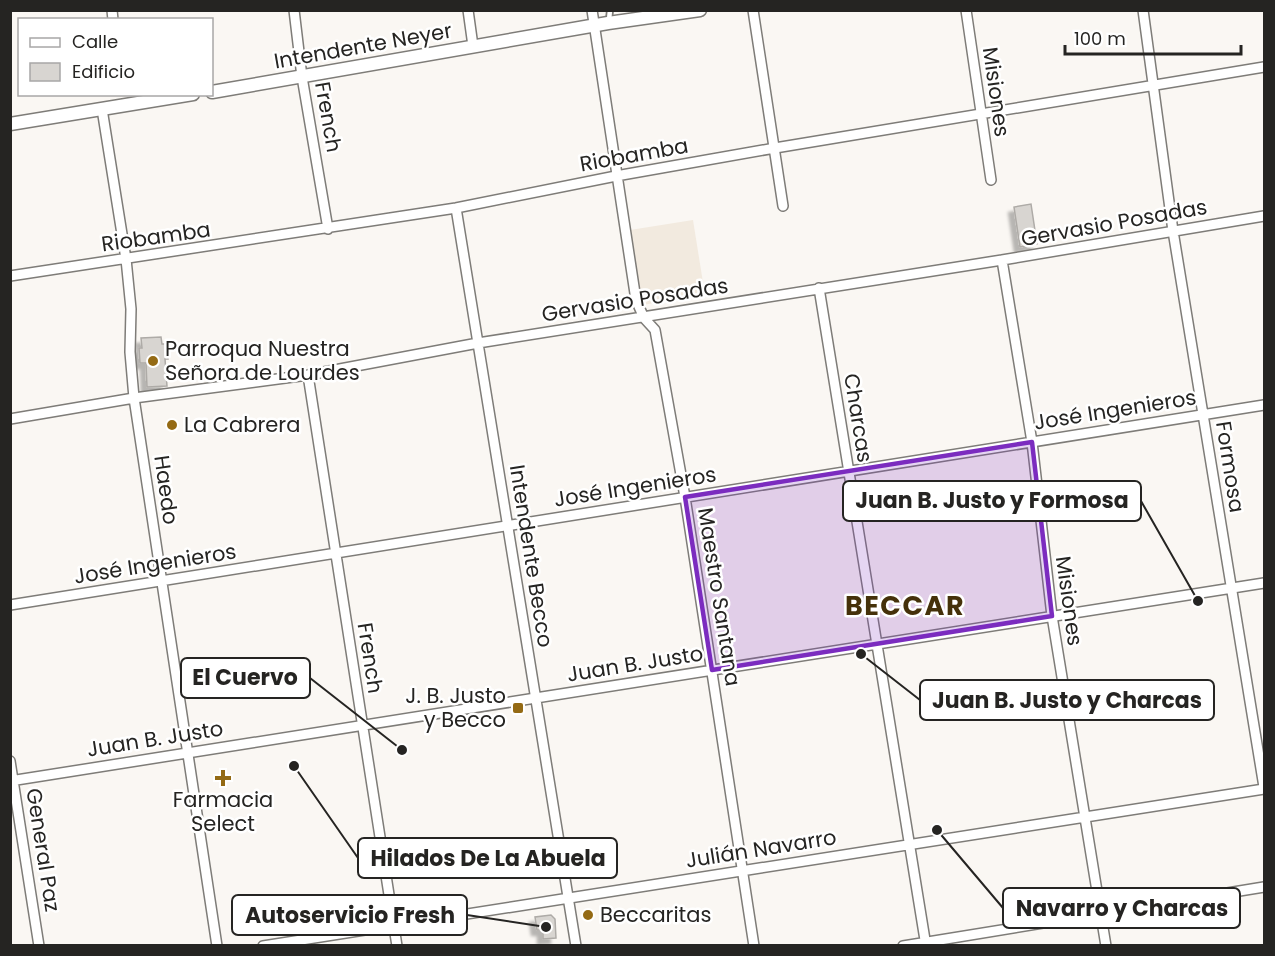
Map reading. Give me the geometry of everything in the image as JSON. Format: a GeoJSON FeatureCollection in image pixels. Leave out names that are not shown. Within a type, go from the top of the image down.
{"type":"FeatureCollection","features":[{"type":"Feature","properties":{"kind":"street","name":"French"},"geometry":{"type":"LineString","coordinates":[[294,10],[302,77],[328,229]]}},
{"type":"Feature","properties":{"kind":"street"},"geometry":{"type":"LineString","coordinates":[[468,10],[473,46]]}},
{"type":"Feature","properties":{"kind":"street","name":"Maestro Santana"},"geometry":{"type":"LineString","coordinates":[[592,10],[636,300],[644,318],[655,330],[685,497],[754,945]]}},
{"type":"Feature","properties":{"kind":"street","name":"Intendente Neyer"},"geometry":{"type":"LineString","coordinates":[[213,92],[594,26],[609,17],[700,10]]}},
{"type":"Feature","properties":{"kind":"street"},"geometry":{"type":"LineString","coordinates":[[753,10],[783,206]]}},
{"type":"Feature","properties":{"kind":"street","name":"Misiones"},"geometry":{"type":"LineString","coordinates":[[966,10],[991,180]]}},
{"type":"Feature","properties":{"kind":"street","name":"Formosa"},"geometry":{"type":"LineString","coordinates":[[1143,10],[1173,231],[1264,788]]}},
{"type":"Feature","properties":{"kind":"street","name":"Riobamba"},"geometry":{"type":"LineString","coordinates":[[10,276],[456,208],[616,176],[775,148],[1264,67]]}},
{"type":"Feature","properties":{"kind":"street"},"geometry":{"type":"LineString","coordinates":[[10,124],[102,109],[124,100],[170,96]]}},
{"type":"Feature","properties":{"kind":"street","name":"Haedo"},"geometry":{"type":"LineString","coordinates":[[102,109],[126,259],[131,309],[130,352],[134,398],[217,945]]}},
{"type":"Feature","properties":{"kind":"street","name":"Intendente Becco"},"geometry":{"type":"LineString","coordinates":[[456,208],[576,945]]}},
{"type":"Feature","properties":{"kind":"street","name":"Gervasio Posadas"},"geometry":{"type":"LineString","coordinates":[[10,419],[134,398],[308,375],[478,343],[1264,216]]}},
{"type":"Feature","properties":{"kind":"street","name":"Misiones"},"geometry":{"type":"LineString","coordinates":[[1002,260],[1032,442],[1052,616],[1106,945]]}},
{"type":"Feature","properties":{"kind":"street","name":"Charcas"},"geometry":{"type":"LineString","coordinates":[[819,288],[926,944]]}},
{"type":"Feature","properties":{"kind":"street","name":"French"},"geometry":{"type":"LineString","coordinates":[[308,375],[397,945]]}},
{"type":"Feature","properties":{"kind":"street","name":"José Ingenieros"},"geometry":{"type":"LineString","coordinates":[[10,605],[1264,405]]}},
{"type":"Feature","properties":{"kind":"street","name":"Juan B. Justo"},"geometry":{"type":"LineString","coordinates":[[12,780],[1264,583]]}},
{"type":"Feature","properties":{"kind":"street","name":"General Paz"},"geometry":{"type":"LineString","coordinates":[[10,761],[39,945]]}},
{"type":"Feature","properties":{"kind":"street","name":"Julián Navarro"},"geometry":{"type":"LineString","coordinates":[[263,945],[1264,788]]}},
{"type":"Feature","properties":{"kind":"street"},"geometry":{"type":"LineString","coordinates":[[903,945],[926,944],[1264,886]]}},
{"type":"Feature","properties":{"kind":"highlighted area"},"geometry":{"type":"Polygon","coordinates":[[[1032,442],[1052,616],[712,670],[685,497],[1032,442]]]}},
{"type":"Feature","properties":{"kind":"shaded area"},"geometry":{"type":"Polygon","coordinates":[[[693,220],[705,295],[642,305],[630,230],[693,220]]]}},
{"type":"Feature","properties":{"kind":"building"},"geometry":{"type":"Polygon","coordinates":[[[1031,204],[1037,244],[1020,247],[1014,207],[1031,204]]]}},
{"type":"Feature","properties":{"kind":"building","name":"Parroqua Nuestra Señora de Lourdes"},"geometry":{"type":"Polygon","coordinates":[[[161,337],[162,344],[167,344],[168,359],[165,359],[167,386],[147,387],[146,363],[140,363],[141,338],[161,337]]]}},
{"type":"Feature","properties":{"kind":"building"},"geometry":{"type":"Polygon","coordinates":[[[551,915],[555,919],[556,938],[543,939],[543,930],[537,930],[535,917],[551,915]]]}},
{"type":"Feature","properties":{"kind":"place","name":"Parroqua Nuestra Señora de Lourdes"},"geometry":{"type":"Point","coordinates":[153,361]}},
{"type":"Feature","properties":{"kind":"place","name":"La Cabrera"},"geometry":{"type":"Point","coordinates":[172,425]}},
{"type":"Feature","properties":{"kind":"place","name":"Juan B. Justo y Formosa"},"geometry":{"type":"Point","coordinates":[1198,601]}},
{"type":"Feature","properties":{"kind":"place","name":"Juan B. Justo y Charcas"},"geometry":{"type":"Point","coordinates":[861,654]}},
{"type":"Feature","properties":{"kind":"place","name":"J. B. Justo y Becco"},"geometry":{"type":"Point","coordinates":[518,708]}},
{"type":"Feature","properties":{"kind":"place","name":"El Cuervo"},"geometry":{"type":"Point","coordinates":[402,750]}},
{"type":"Feature","properties":{"kind":"place","name":"Hilados De La Abuela"},"geometry":{"type":"Point","coordinates":[294,766]}},
{"type":"Feature","properties":{"kind":"place","name":"Farmacia Select"},"geometry":{"type":"Point","coordinates":[223,778]}},
{"type":"Feature","properties":{"kind":"place","name":"Navarro y Charcas"},"geometry":{"type":"Point","coordinates":[937,830]}},
{"type":"Feature","properties":{"kind":"place","name":"Beccaritas"},"geometry":{"type":"Point","coordinates":[588,915]}},
{"type":"Feature","properties":{"kind":"place","name":"Autoservicio Fresh"},"geometry":{"type":"Point","coordinates":[546,927]}},
{"type":"Feature","properties":{"kind":"district","name":"BECCAR"},"geometry":{"type":"Point","coordinates":[905,606]}}]}
